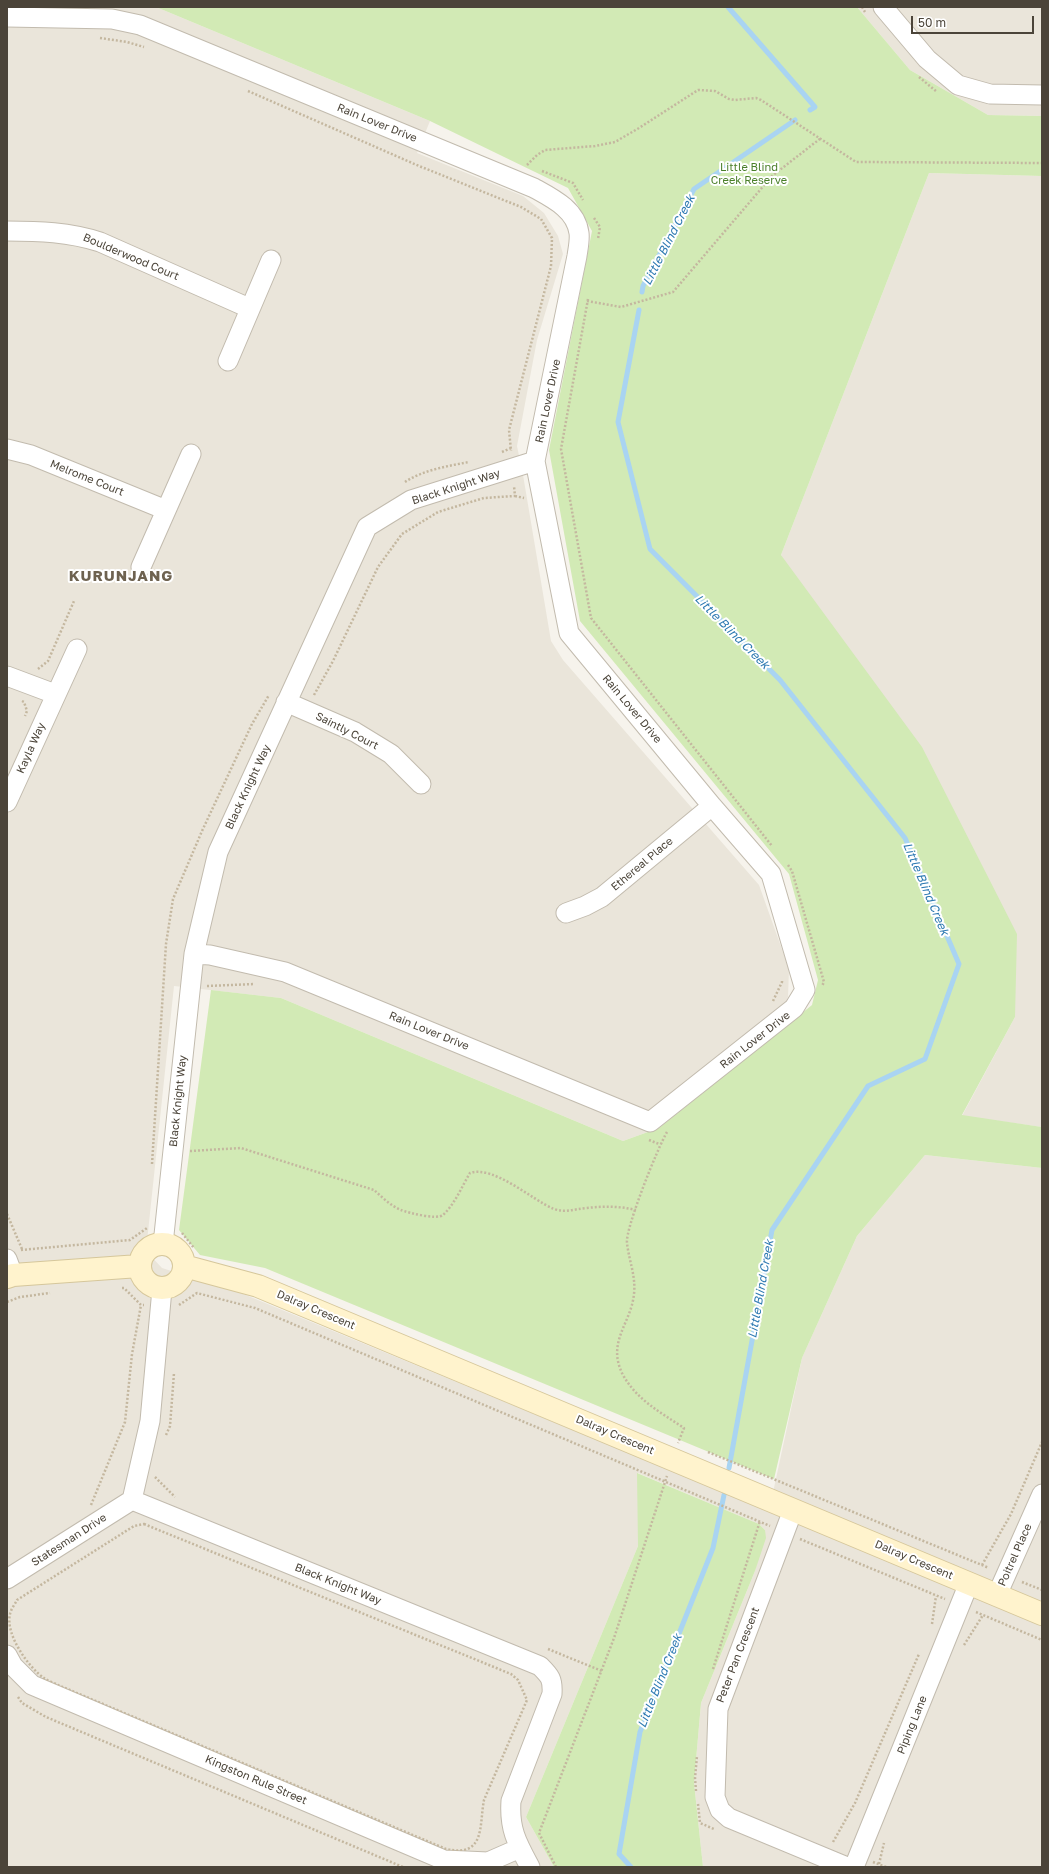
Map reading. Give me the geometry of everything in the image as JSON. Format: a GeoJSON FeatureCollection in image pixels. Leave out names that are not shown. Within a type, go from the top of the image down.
{"type":"FeatureCollection","features":[{"type":"Feature","properties":{"kind":"street"},"geometry":{"type":"LineString","coordinates":[[883,7],[927,59],[958,85],[990,94],[1042,95]]}},
{"type":"Feature","properties":{"kind":"street","name":"Rain Lover Drive"},"geometry":{"type":"LineString","coordinates":[[7,17],[112,13],[140,26],[534,188],[557,200],[574,217],[580,234],[577,256],[535,461],[569,633],[712,806],[771,874],[805,990],[794,1008],[650,1122],[284,972],[202,955]]}},
{"type":"Feature","properties":{"kind":"street","name":"Boulderwood Court"},"geometry":{"type":"LineString","coordinates":[[7,231],[78,235],[100,242],[249,308]]}},
{"type":"Feature","properties":{"kind":"street"},"geometry":{"type":"LineString","coordinates":[[228,361],[249,308],[271,260]]}},
{"type":"Feature","properties":{"kind":"street","name":"Melrome Court"},"geometry":{"type":"LineString","coordinates":[[7,449],[31,455],[166,510]]}},
{"type":"Feature","properties":{"kind":"street"},"geometry":{"type":"LineString","coordinates":[[141,567],[191,454]]}},
{"type":"Feature","properties":{"kind":"street","name":"Black Knight Way"},"geometry":{"type":"LineString","coordinates":[[163,1244],[202,955],[218,852],[367,527],[410,500],[535,461]]}},
{"type":"Feature","properties":{"kind":"street","name":"Kayla Way"},"geometry":{"type":"LineString","coordinates":[[7,802],[55,694],[77,649]]}},
{"type":"Feature","properties":{"kind":"street"},"geometry":{"type":"LineString","coordinates":[[7,676],[55,694]]}},
{"type":"Feature","properties":{"kind":"street","name":"Saintly Court"},"geometry":{"type":"LineString","coordinates":[[286,702],[355,732],[391,754],[421,784]]}},
{"type":"Feature","properties":{"kind":"street","name":"Ethereal Place"},"geometry":{"type":"LineString","coordinates":[[566,913],[585,906],[602,897],[712,806]]}},
{"type":"Feature","properties":{"kind":"street"},"geometry":{"type":"LineString","coordinates":[[132,1500],[150,1421],[162,1297],[180,1279],[184,1266],[180,1253],[176,1248],[163,1244],[156,1245],[144,1253],[140,1266],[141,1273],[149,1284],[162,1297]]}},
{"type":"Feature","properties":{"kind":"street"},"geometry":{"type":"LineString","coordinates":[[12,1265],[140,1266]]}},
{"type":"Feature","properties":{"kind":"street","name":"Dalray Crescent"},"geometry":{"type":"LineString","coordinates":[[184,1266],[258,1286],[1042,1614]]}},
{"type":"Feature","properties":{"kind":"street","name":"Poitrel Place"},"geometry":{"type":"LineString","coordinates":[[997,1595],[1042,1494]]}},
{"type":"Feature","properties":{"kind":"street","name":"Black Knight Way"},"geometry":{"type":"LineString","coordinates":[[132,1500],[540,1666],[549,1674],[553,1682],[552,1694],[511,1801],[510,1814],[512,1831],[530,1867]]}},
{"type":"Feature","properties":{"kind":"street","name":"Statesman Drive"},"geometry":{"type":"LineString","coordinates":[[7,1579],[132,1500]]}},
{"type":"Feature","properties":{"kind":"street","name":"Peter Pan Crescent"},"geometry":{"type":"LineString","coordinates":[[793,1510],[718,1709],[715,1797],[720,1810],[729,1818],[854,1863]]}},
{"type":"Feature","properties":{"kind":"street","name":"Piping Lane"},"geometry":{"type":"LineString","coordinates":[[854,1863],[969,1583]]}},
{"type":"Feature","properties":{"kind":"street","name":"Kingston Rule Street"},"geometry":{"type":"LineString","coordinates":[[7,1655],[13,1666],[32,1685],[444,1860],[488,1862],[520,1848]]}},
{"type":"Feature","properties":{"kind":"path"},"geometry":{"type":"LineString","coordinates":[[96,37],[127,42],[149,49]]}},
{"type":"Feature","properties":{"kind":"path"},"geometry":{"type":"LineString","coordinates":[[244,89],[419,166],[520,207],[541,219],[552,238],[551,266],[509,430],[515,496],[484,498],[438,512],[402,534],[378,567],[333,661],[306,711]]}},
{"type":"Feature","properties":{"kind":"path"},"geometry":{"type":"LineString","coordinates":[[527,165],[537,155],[546,150],[595,146],[615,142],[698,90],[715,91],[729,99],[735,100],[756,98],[761,100],[856,162],[1042,163]]}},
{"type":"Feature","properties":{"kind":"path"},"geometry":{"type":"LineString","coordinates":[[587,301],[621,307],[673,292],[772,176],[821,138]]}},
{"type":"Feature","properties":{"kind":"path"},"geometry":{"type":"LineString","coordinates":[[520,162],[533,167]]}},
{"type":"Feature","properties":{"kind":"path"},"geometry":{"type":"LineString","coordinates":[[540,170],[573,183],[585,202]]}},
{"type":"Feature","properties":{"kind":"path"},"geometry":{"type":"LineString","coordinates":[[592,215],[600,227],[598,242]]}},
{"type":"Feature","properties":{"kind":"path"},"geometry":{"type":"LineString","coordinates":[[589,294],[561,449],[591,618],[777,852]]}},
{"type":"Feature","properties":{"kind":"path"},"geometry":{"type":"LineString","coordinates":[[36,671],[48,661],[74,601]]}},
{"type":"Feature","properties":{"kind":"path"},"geometry":{"type":"LineString","coordinates":[[18,700],[24,702],[27,711],[25,718]]}},
{"type":"Feature","properties":{"kind":"path"},"geometry":{"type":"LineString","coordinates":[[787,865],[792,871],[824,982],[822,989]]}},
{"type":"Feature","properties":{"kind":"path"},"geometry":{"type":"LineString","coordinates":[[202,955],[206,993]]}},
{"type":"Feature","properties":{"kind":"path"},"geometry":{"type":"LineString","coordinates":[[556,1867],[539,1833],[614,1638],[672,1459],[684,1428],[638,1397],[623,1374],[618,1359],[617,1341],[631,1308],[634,1294],[634,1277],[626,1242],[660,1144],[669,1130]]}},
{"type":"Feature","properties":{"kind":"path"},"geometry":{"type":"LineString","coordinates":[[188,1144],[188,1151],[241,1148],[374,1190],[388,1202],[402,1210],[437,1218],[442,1216],[452,1203],[470,1173],[475,1171],[491,1175],[521,1189],[553,1208],[565,1212],[585,1208],[611,1206],[636,1210]]}},
{"type":"Feature","properties":{"kind":"path"},"geometry":{"type":"LineString","coordinates":[[7,1214],[12,1265]]}},
{"type":"Feature","properties":{"kind":"path"},"geometry":{"type":"LineString","coordinates":[[117,1288],[124,1288],[141,1305]]}},
{"type":"Feature","properties":{"kind":"path"},"geometry":{"type":"LineString","coordinates":[[7,1302],[20,1297],[58,1292]]}},
{"type":"Feature","properties":{"kind":"path"},"geometry":{"type":"LineString","coordinates":[[141,1305],[162,1297],[178,1306],[197,1293],[255,1308],[1042,1640]]}},
{"type":"Feature","properties":{"kind":"path"},"geometry":{"type":"LineString","coordinates":[[90,1506],[125,1422],[132,1354],[141,1305]]}},
{"type":"Feature","properties":{"kind":"path"},"geometry":{"type":"LineString","coordinates":[[165,1439],[170,1426],[174,1366]]}},
{"type":"Feature","properties":{"kind":"path"},"geometry":{"type":"LineString","coordinates":[[982,1565],[1011,1514],[1042,1442]]}},
{"type":"Feature","properties":{"kind":"path"},"geometry":{"type":"LineString","coordinates":[[729,1460],[1042,1590]]}},
{"type":"Feature","properties":{"kind":"path"},"geometry":{"type":"LineString","coordinates":[[153,1475],[173,1496],[180,1499]]}},
{"type":"Feature","properties":{"kind":"path"},"geometry":{"type":"LineString","coordinates":[[144,1524],[511,1674],[518,1680],[527,1700],[484,1800],[481,1814],[480,1836],[475,1844],[466,1849],[456,1851],[45,1679],[36,1672],[23,1655],[14,1639],[9,1625],[8,1614],[17,1600],[26,1594],[134,1526],[144,1524]]}},
{"type":"Feature","properties":{"kind":"path"},"geometry":{"type":"LineString","coordinates":[[799,1546],[802,1539]]}},
{"type":"Feature","properties":{"kind":"path"},"geometry":{"type":"LineString","coordinates":[[932,1625],[936,1596]]}},
{"type":"Feature","properties":{"kind":"path"},"geometry":{"type":"LineString","coordinates":[[545,1648],[602,1671]]}},
{"type":"Feature","properties":{"kind":"path"},"geometry":{"type":"LineString","coordinates":[[832,1845],[855,1803],[920,1654]]}},
{"type":"Feature","properties":{"kind":"path"},"geometry":{"type":"LineString","coordinates":[[12,1691],[22,1703],[46,1717],[402,1867]]}},
{"type":"Feature","properties":{"kind":"path"},"geometry":{"type":"LineString","coordinates":[[854,1863],[886,1867]]}},
{"type":"Feature","properties":{"kind":"shaded area"},"geometry":{"type":"Polygon","coordinates":[[[7,7],[156,7],[430,121],[417,153],[523,196],[544,213],[558,236],[563,254],[537,340],[517,446],[551,641],[563,660],[759,885],[789,969],[788,997],[776,1028],[659,1128],[623,1141],[281,998],[174,986],[146,1251],[162,1268],[241,1293],[769,1511],[802,1358],[857,1236],[925,1155],[1042,1168],[1042,1867],[703,1867],[694,1783],[701,1703],[755,1571],[765,1530],[759,1524],[638,1473],[638,1546],[526,1817],[554,1867],[7,1867],[7,7]]]}},
{"type":"Feature","properties":{"kind":"shaded area"},"geometry":{"type":"Polygon","coordinates":[[[857,7],[1042,7],[1042,116],[988,115],[910,70],[857,7]]]}},
{"type":"Feature","properties":{"kind":"shaded area"},"geometry":{"type":"Polygon","coordinates":[[[929,173],[1042,176],[1042,1127],[962,1116],[1015,1017],[781,555],[929,173]]]}},
{"type":"Feature","properties":{"kind":"green space","name":"Little Blind Creek Reserve"},"geometry":{"type":"Polygon","coordinates":[[[156,7],[857,7],[910,70],[988,115],[1042,116],[1042,176],[929,173],[781,555],[922,747],[1017,934],[1015,1017],[962,1115],[1042,1127],[1042,1168],[925,1155],[857,1236],[802,1358],[774,1479],[265,1268],[200,1255],[179,1230],[211,990],[281,998],[623,1141],[659,1128],[812,1005],[818,980],[789,874],[580,621],[549,450],[592,231],[568,188],[430,121],[156,7]]]}},
{"type":"Feature","properties":{"kind":"green space"},"geometry":{"type":"Polygon","coordinates":[[[637,1473],[759,1524],[765,1530],[766,1538],[755,1571],[701,1703],[694,1783],[703,1867],[554,1867],[526,1817],[638,1546],[637,1473]]]}},
{"type":"Feature","properties":{"kind":"waterway","name":"Little Blind Creek"},"geometry":{"type":"LineString","coordinates":[[728,7],[815,107],[810,110]]}},
{"type":"Feature","properties":{"kind":"waterway","name":"Little Blind Creek"},"geometry":{"type":"LineString","coordinates":[[642,292],[643,286],[694,189],[795,120]]}},
{"type":"Feature","properties":{"kind":"waterway","name":"Little Blind Creek"},"geometry":{"type":"LineString","coordinates":[[639,310],[618,422],[650,549],[780,680],[905,838],[959,964],[925,1059],[868,1086],[772,1230],[729,1468]]}},
{"type":"Feature","properties":{"kind":"waterway","name":"Little Blind Creek"},"geometry":{"type":"LineString","coordinates":[[631,1867],[619,1854],[640,1732],[713,1548],[724,1495]]}},
{"type":"Feature","properties":{"kind":"district","name":"KURUNJANG"},"geometry":{"type":"Point","coordinates":[121,576]}}]}
